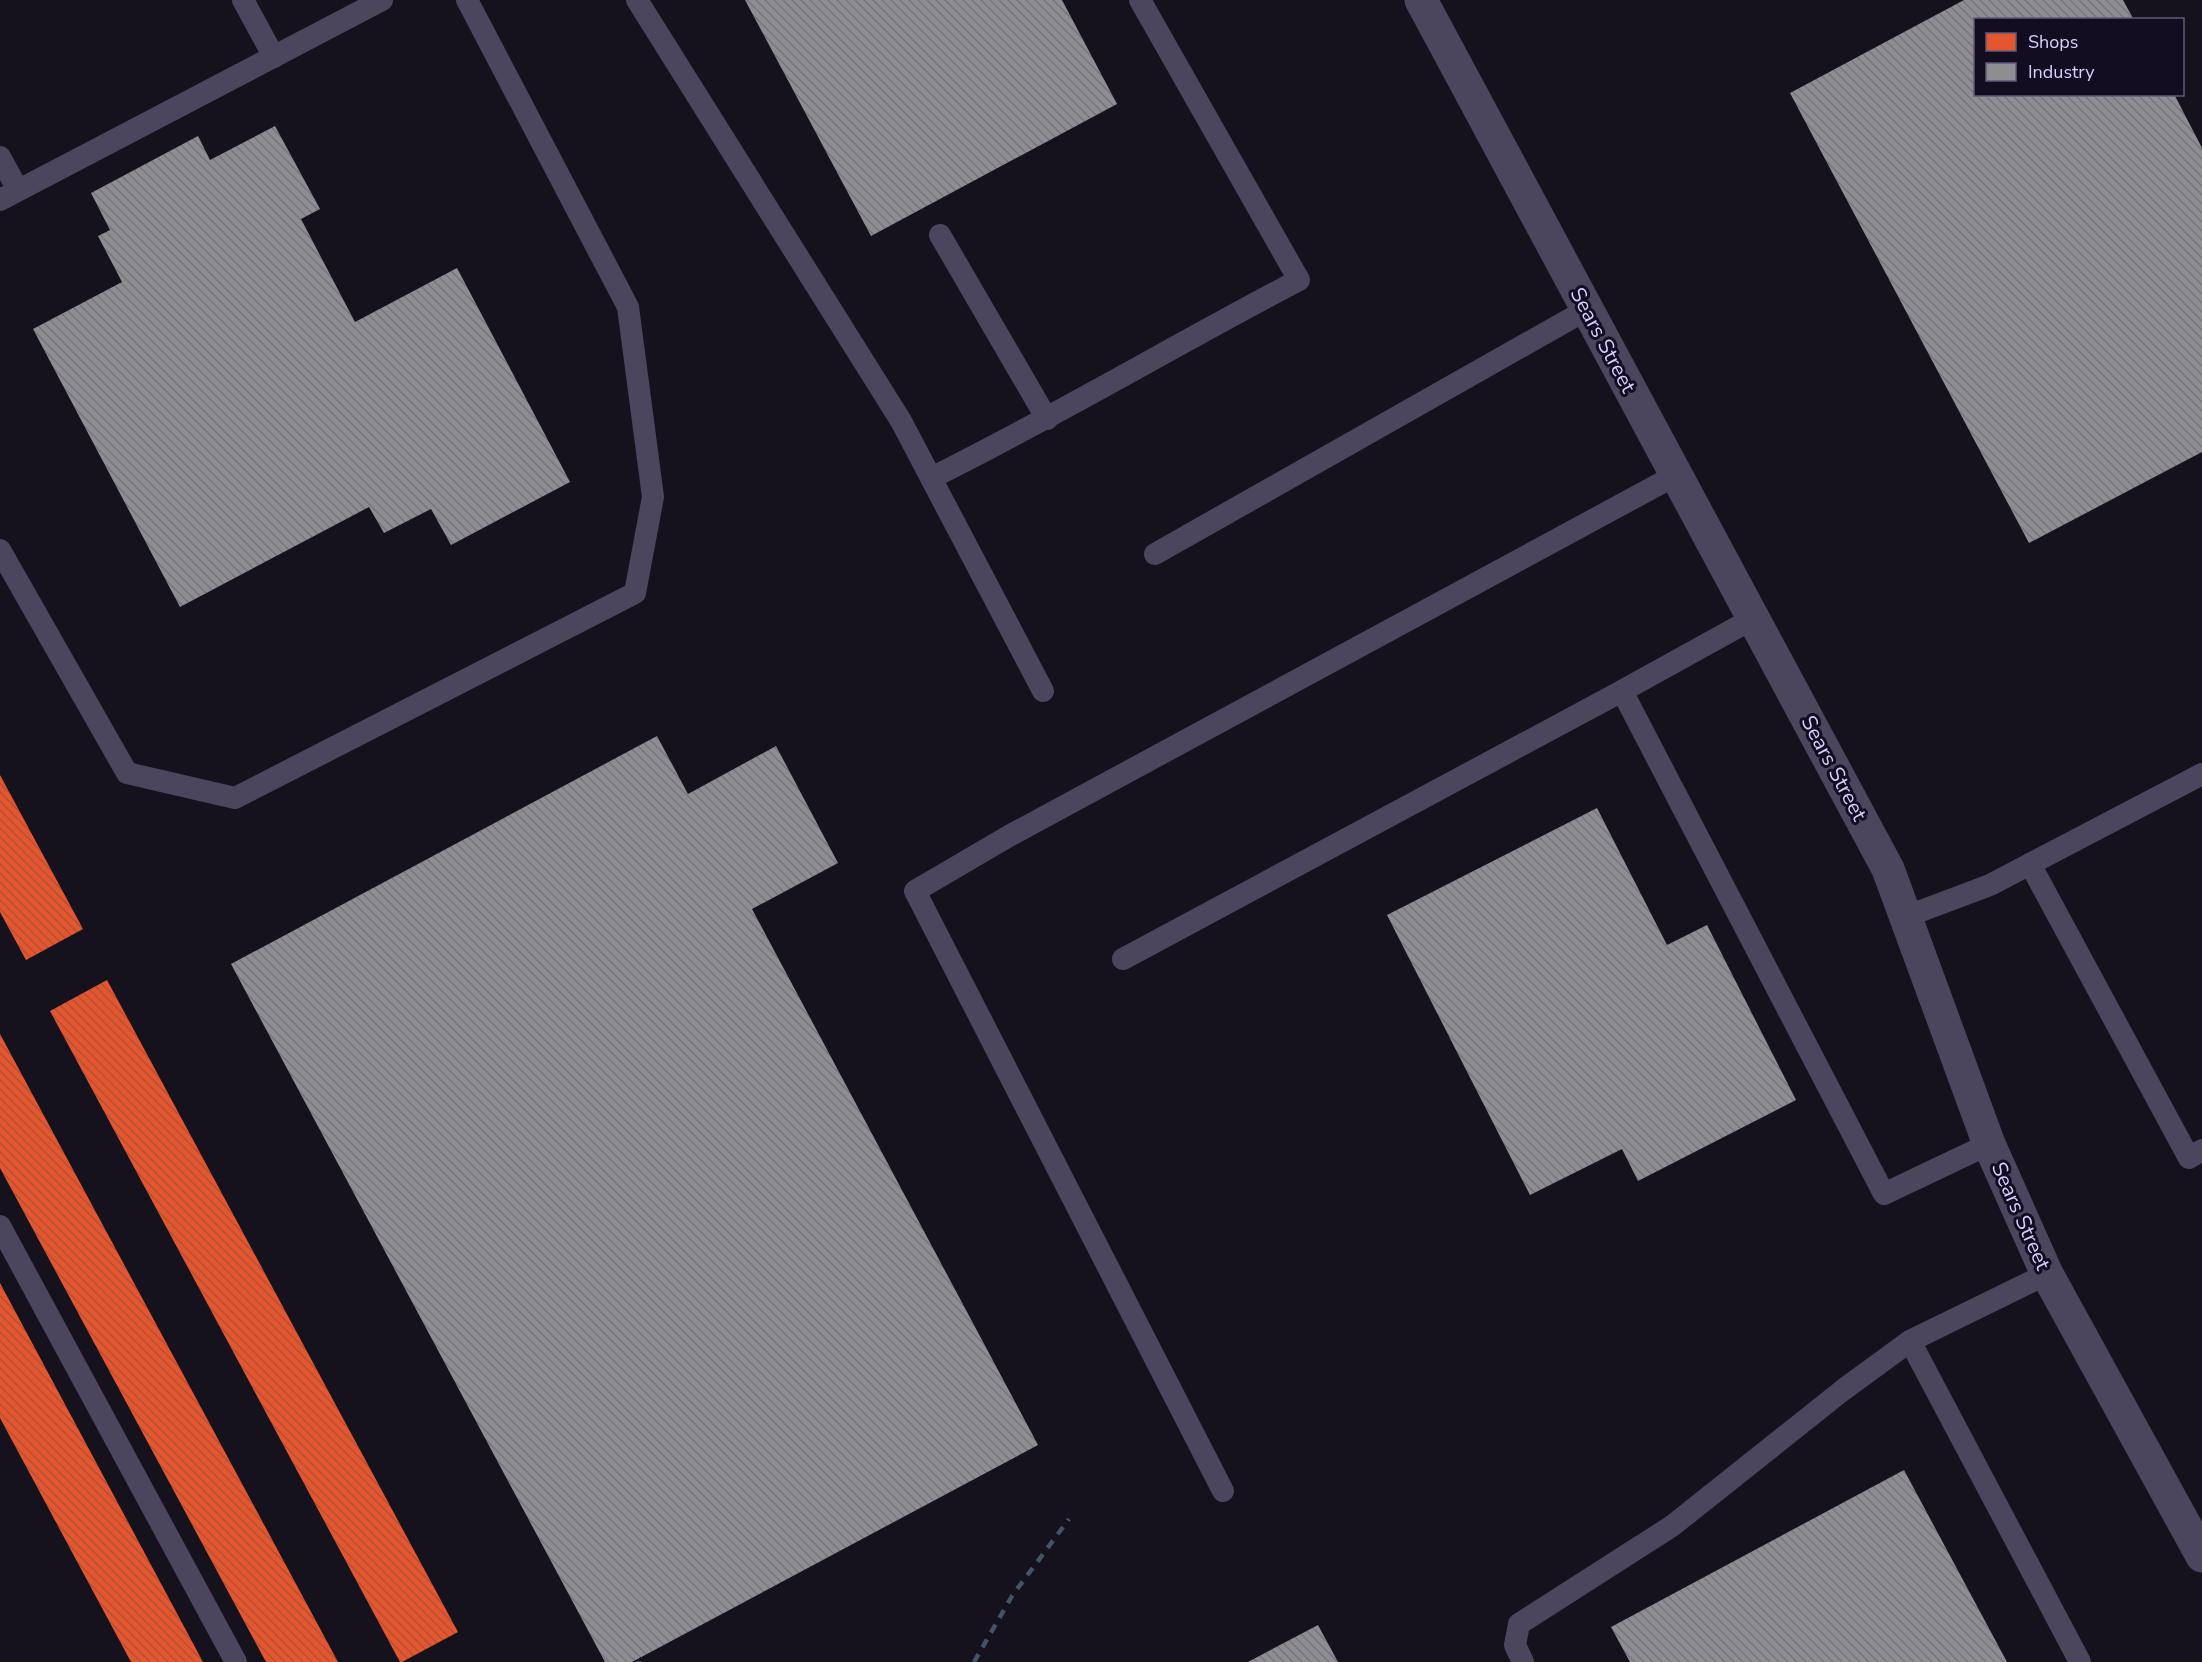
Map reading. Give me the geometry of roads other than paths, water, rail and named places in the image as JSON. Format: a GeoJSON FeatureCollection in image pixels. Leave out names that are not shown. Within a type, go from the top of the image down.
{"type":"FeatureCollection","features":[{"type":"Feature","properties":{"kind":"street","name":"Sears Street"},"geometry":{"type":"LineString","coordinates":[[1421,0],[1888,869],[1989,1144],[2047,1274],[2202,1556]]}},
{"type":"Feature","properties":{"kind":"lane"},"geometry":{"type":"LineString","coordinates":[[243,0],[274,57]]}},
{"type":"Feature","properties":{"kind":"lane"},"geometry":{"type":"LineString","coordinates":[[0,157],[9,195],[382,0]]}},
{"type":"Feature","properties":{"kind":"lane"},"geometry":{"type":"LineString","coordinates":[[0,550],[127,773],[235,798],[635,593],[652,497],[628,307],[467,0]]}},
{"type":"Feature","properties":{"kind":"lane"},"geometry":{"type":"LineString","coordinates":[[637,0],[895,411],[1043,692]]}},
{"type":"Feature","properties":{"kind":"lane"},"geometry":{"type":"LineString","coordinates":[[931,478],[1047,419],[1299,280],[1140,0]]}},
{"type":"Feature","properties":{"kind":"lane"},"geometry":{"type":"LineString","coordinates":[[940,235],[1047,419]]}},
{"type":"Feature","properties":{"kind":"lane"},"geometry":{"type":"LineString","coordinates":[[1155,554],[1586,310]]}},
{"type":"Feature","properties":{"kind":"lane"},"geometry":{"type":"LineString","coordinates":[[1223,1491],[915,891],[1020,831],[1676,475]]}},
{"type":"Feature","properties":{"kind":"lane"},"geometry":{"type":"LineString","coordinates":[[1123,959],[1754,618]]}},
{"type":"Feature","properties":{"kind":"lane"},"geometry":{"type":"LineString","coordinates":[[1622,691],[1884,1194],[1989,1144]]}},
{"type":"Feature","properties":{"kind":"lane"},"geometry":{"type":"LineString","coordinates":[[1905,917],[1990,885],[2202,774]]}},
{"type":"Feature","properties":{"kind":"lane"},"geometry":{"type":"LineString","coordinates":[[2030,864],[2189,1158],[2202,1150]]}},
{"type":"Feature","properties":{"kind":"lane"},"geometry":{"type":"LineString","coordinates":[[0,1226],[236,1662]]}},
{"type":"Feature","properties":{"kind":"lane"},"geometry":{"type":"LineString","coordinates":[[1523,1662],[1515,1645],[1519,1624],[1672,1526],[1843,1390],[1910,1341],[2047,1274]]}},
{"type":"Feature","properties":{"kind":"lane"},"geometry":{"type":"LineString","coordinates":[[1910,1341],[2080,1662]]}},
{"type":"Feature","properties":{"kind":"railway"},"geometry":{"type":"LineString","coordinates":[[974,1662],[1012,1596],[1069,1519]]}}]}
